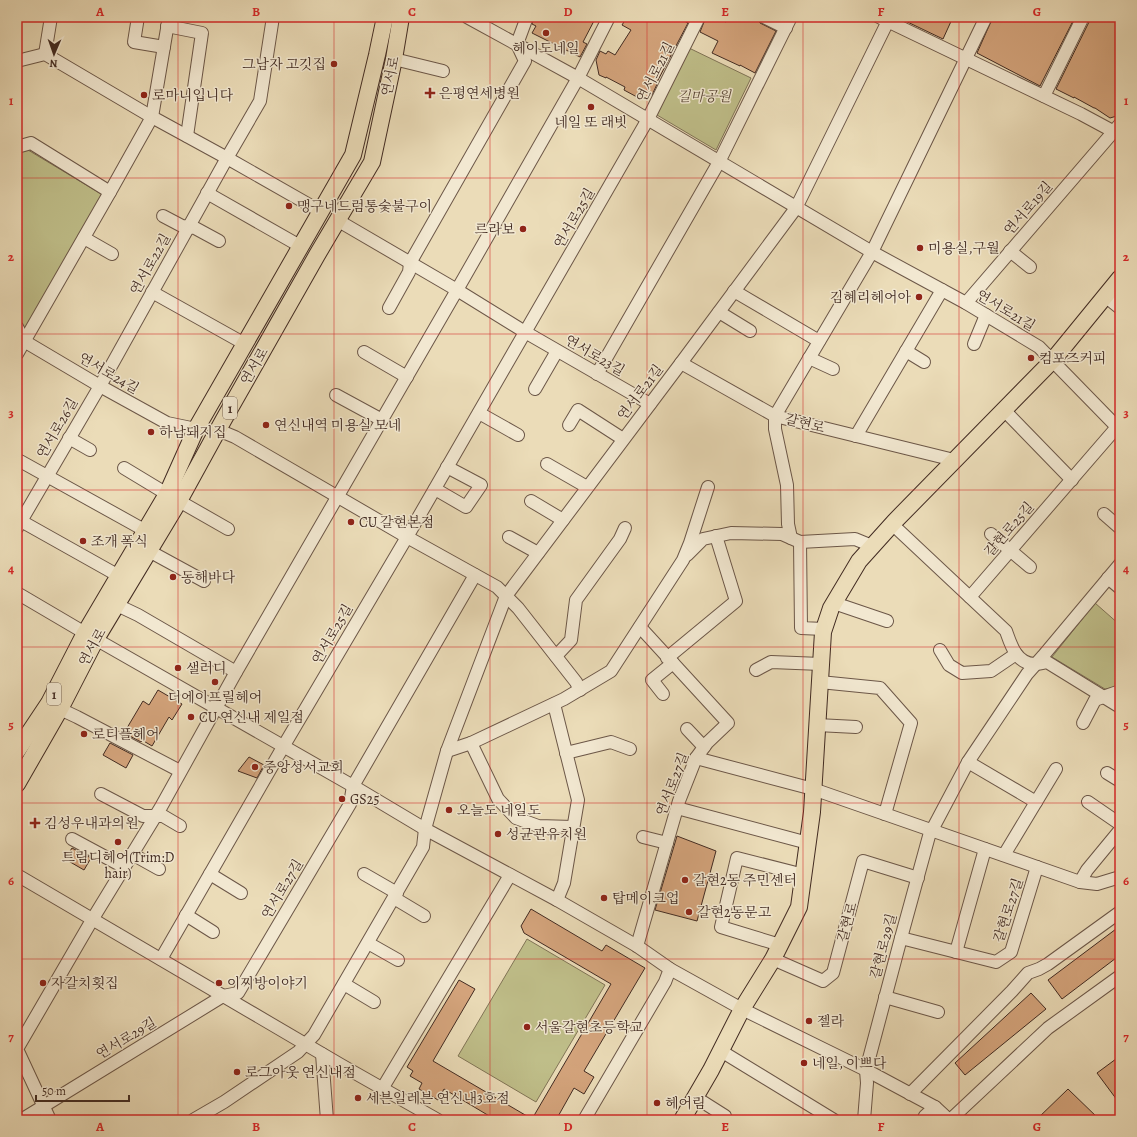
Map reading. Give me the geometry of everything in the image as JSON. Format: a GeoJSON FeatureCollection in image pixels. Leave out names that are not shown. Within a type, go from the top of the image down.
{"type":"FeatureCollection","features":[{"type":"Feature","properties":{"kind":"main road","name":"연서로"},"geometry":{"type":"LineString","coordinates":[[17,751],[49,703],[90,636],[117,605],[149,551],[173,498],[196,429],[353,155],[385,17]]}},
{"type":"Feature","properties":{"kind":"main road","name":"연서로"},"geometry":{"type":"LineString","coordinates":[[17,784],[60,709],[90,636],[119,576],[146,531],[173,498],[218,430],[337,220],[372,162],[394,59],[401,17]]}},
{"type":"Feature","properties":{"kind":"main road"},"geometry":{"type":"LineString","coordinates":[[682,1120],[742,1009],[776,952],[799,907],[812,812],[824,629],[831,608],[859,561],[872,546],[954,460],[1053,360],[1120,278]]}},
{"type":"Feature","properties":{"kind":"street"},"geometry":{"type":"LineString","coordinates":[[44,54],[51,17]]}},
{"type":"Feature","properties":{"kind":"street"},"geometry":{"type":"LineString","coordinates":[[138,17],[134,42],[164,47]]}},
{"type":"Feature","properties":{"kind":"street","name":"연서로22길"},"geometry":{"type":"LineString","coordinates":[[100,386],[207,193],[260,102],[273,17]]}},
{"type":"Feature","properties":{"kind":"street","name":"연서로21길"},"geometry":{"type":"LineString","coordinates":[[467,17],[578,78],[796,208],[872,252],[966,303],[1039,347],[1119,428]]}},
{"type":"Feature","properties":{"kind":"street"},"geometry":{"type":"LineString","coordinates":[[389,308],[409,272],[410,262],[525,61],[517,44],[527,17]]}},
{"type":"Feature","properties":{"kind":"street"},"geometry":{"type":"LineString","coordinates":[[50,1120],[17,1049],[92,920],[156,815],[236,672],[509,200],[578,78],[609,17]]}},
{"type":"Feature","properties":{"kind":"street","name":"연서로21길"},"geometry":{"type":"LineString","coordinates":[[648,119],[699,17]]}},
{"type":"Feature","properties":{"kind":"street"},"geometry":{"type":"LineString","coordinates":[[597,374],[719,162],[788,22],[764,17]]}},
{"type":"Feature","properties":{"kind":"street"},"geometry":{"type":"LineString","coordinates":[[775,416],[872,252],[986,17]]}},
{"type":"Feature","properties":{"kind":"street"},"geometry":{"type":"LineString","coordinates":[[1044,96],[1083,17]]}},
{"type":"Feature","properties":{"kind":"street","name":"연서로19길"},"geometry":{"type":"LineString","coordinates":[[796,208],[885,18],[966,59],[1118,130],[1010,251],[966,303]]}},
{"type":"Feature","properties":{"kind":"street"},"geometry":{"type":"LineString","coordinates":[[17,354],[152,117],[168,21],[202,33],[187,136]]}},
{"type":"Feature","properties":{"kind":"street"},"geometry":{"type":"LineString","coordinates":[[17,61],[44,54],[152,117],[320,211]]}},
{"type":"Feature","properties":{"kind":"street"},"geometry":{"type":"LineString","coordinates":[[394,59],[443,71]]}},
{"type":"Feature","properties":{"kind":"street","name":"연서로25길"},"geometry":{"type":"LineString","coordinates":[[525,332],[648,119]]}},
{"type":"Feature","properties":{"kind":"street"},"geometry":{"type":"LineString","coordinates":[[17,147],[31,144],[110,192]]}},
{"type":"Feature","properties":{"kind":"street"},"geometry":{"type":"LineString","coordinates":[[207,193],[300,246]]}},
{"type":"Feature","properties":{"kind":"street"},"geometry":{"type":"LineString","coordinates":[[681,363],[796,208]]}},
{"type":"Feature","properties":{"kind":"street"},"geometry":{"type":"LineString","coordinates":[[163,216],[182,226],[195,228],[219,240]]}},
{"type":"Feature","properties":{"kind":"street","name":"연서로23길"},"geometry":{"type":"LineString","coordinates":[[337,220],[410,262],[557,351],[650,404]]}},
{"type":"Feature","properties":{"kind":"street"},"geometry":{"type":"LineString","coordinates":[[84,238],[112,254]]}},
{"type":"Feature","properties":{"kind":"street"},"geometry":{"type":"LineString","coordinates":[[1010,251],[1030,267]]}},
{"type":"Feature","properties":{"kind":"street"},"geometry":{"type":"LineString","coordinates":[[856,436],[942,290]]}},
{"type":"Feature","properties":{"kind":"street"},"geometry":{"type":"LineString","coordinates":[[734,291],[819,341]]}},
{"type":"Feature","properties":{"kind":"street","name":"연서로"},"geometry":{"type":"LineString","coordinates":[[152,292],[245,344]]}},
{"type":"Feature","properties":{"kind":"street"},"geometry":{"type":"LineString","coordinates":[[1105,296],[1120,308]]}},
{"type":"Feature","properties":{"kind":"street"},"geometry":{"type":"LineString","coordinates":[[719,312],[750,331]]}},
{"type":"Feature","properties":{"kind":"street"},"geometry":{"type":"LineString","coordinates":[[974,344],[986,315]]}},
{"type":"Feature","properties":{"kind":"street"},"geometry":{"type":"LineString","coordinates":[[17,327],[24,341]]}},
{"type":"Feature","properties":{"kind":"street"},"geometry":{"type":"LineString","coordinates":[[518,435],[479,413],[525,332]]}},
{"type":"Feature","properties":{"kind":"street","name":"연서로24길"},"geometry":{"type":"LineString","coordinates":[[24,341],[100,386],[168,423],[196,429]]}},
{"type":"Feature","properties":{"kind":"street"},"geometry":{"type":"LineString","coordinates":[[535,389],[557,351]]}},
{"type":"Feature","properties":{"kind":"street"},"geometry":{"type":"LineString","coordinates":[[906,351],[924,362]]}},
{"type":"Feature","properties":{"kind":"street"},"geometry":{"type":"LineString","coordinates":[[364,352],[407,377]]}},
{"type":"Feature","properties":{"kind":"street"},"geometry":{"type":"LineString","coordinates":[[809,358],[833,369]]}},
{"type":"Feature","properties":{"kind":"street","name":"연서로21길"},"geometry":{"type":"LineString","coordinates":[[506,596],[681,363],[775,416]]}},
{"type":"Feature","properties":{"kind":"street","name":"연서로26길"},"geometry":{"type":"LineString","coordinates":[[19,525],[100,386]]}},
{"type":"Feature","properties":{"kind":"street"},"geometry":{"type":"LineString","coordinates":[[336,396],[382,420]]}},
{"type":"Feature","properties":{"kind":"street"},"geometry":{"type":"LineString","coordinates":[[569,425],[578,410],[623,439]]}},
{"type":"Feature","properties":{"kind":"street"},"geometry":{"type":"LineString","coordinates":[[1004,410],[1072,480]]}},
{"type":"Feature","properties":{"kind":"street","name":"연서로25길"},"geometry":{"type":"LineString","coordinates":[[283,747],[479,413]]}},
{"type":"Feature","properties":{"kind":"street","name":"갈현로"},"geometry":{"type":"LineString","coordinates":[[824,629],[801,628],[795,540],[788,524],[787,485],[775,429],[775,416],[954,460]]}},
{"type":"Feature","properties":{"kind":"street","name":"갈현로25길"},"geometry":{"type":"LineString","coordinates":[[970,597],[1119,428]]}},
{"type":"Feature","properties":{"kind":"street"},"geometry":{"type":"LineString","coordinates":[[218,430],[235,437],[407,537],[497,587],[518,608],[576,682],[580,690]]}},
{"type":"Feature","properties":{"kind":"street"},"geometry":{"type":"LineString","coordinates":[[69,438],[90,450]]}},
{"type":"Feature","properties":{"kind":"street"},"geometry":{"type":"LineString","coordinates":[[20,461],[146,531]]}},
{"type":"Feature","properties":{"kind":"street"},"geometry":{"type":"LineString","coordinates":[[547,464],[587,487]]}},
{"type":"Feature","properties":{"kind":"street"},"geometry":{"type":"LineString","coordinates":[[435,489],[466,507],[481,485],[447,467]]}},
{"type":"Feature","properties":{"kind":"street"},"geometry":{"type":"LineString","coordinates":[[124,468],[228,529]]}},
{"type":"Feature","properties":{"kind":"street"},"geometry":{"type":"LineString","coordinates":[[447,751],[471,743],[554,704],[611,671],[683,560],[708,487]]}},
{"type":"Feature","properties":{"kind":"street"},"geometry":{"type":"LineString","coordinates":[[531,501],[563,520]]}},
{"type":"Feature","properties":{"kind":"street"},"geometry":{"type":"LineString","coordinates":[[1104,514],[1120,528]]}},
{"type":"Feature","properties":{"kind":"street"},"geometry":{"type":"LineString","coordinates":[[892,524],[1006,631],[1012,649],[1023,662],[1035,664],[1047,662],[1120,707]]}},
{"type":"Feature","properties":{"kind":"street"},"geometry":{"type":"LineString","coordinates":[[19,525],[119,576]]}},
{"type":"Feature","properties":{"kind":"street"},"geometry":{"type":"LineString","coordinates":[[556,656],[571,640],[576,600],[620,539],[624,528]]}},
{"type":"Feature","properties":{"kind":"street"},"geometry":{"type":"LineString","coordinates":[[683,560],[703,539],[732,533],[782,534],[795,540],[855,539],[872,546]]}},
{"type":"Feature","properties":{"kind":"street"},"geometry":{"type":"LineString","coordinates":[[991,534],[1030,567]]}},
{"type":"Feature","properties":{"kind":"street"},"geometry":{"type":"LineString","coordinates":[[663,694],[652,680],[670,660],[736,601],[716,536]]}},
{"type":"Feature","properties":{"kind":"street"},"geometry":{"type":"LineString","coordinates":[[509,537],[538,553]]}},
{"type":"Feature","properties":{"kind":"street"},"geometry":{"type":"LineString","coordinates":[[149,551],[204,581]]}},
{"type":"Feature","properties":{"kind":"street"},"geometry":{"type":"LineString","coordinates":[[932,830],[968,762],[1027,674],[1120,564]]}},
{"type":"Feature","properties":{"kind":"street","name":"연서로27길"},"geometry":{"type":"LineString","coordinates":[[223,996],[238,993],[350,804],[353,786],[475,575]]}},
{"type":"Feature","properties":{"kind":"street"},"geometry":{"type":"LineString","coordinates":[[1108,578],[1120,588]]}},
{"type":"Feature","properties":{"kind":"street"},"geometry":{"type":"LineString","coordinates":[[17,593],[353,786],[424,829],[557,900],[637,946],[670,970],[742,1009],[866,1070],[935,1107],[950,1120],[1048,1028],[1120,976]]}},
{"type":"Feature","properties":{"kind":"street"},"geometry":{"type":"LineString","coordinates":[[193,1120],[224,1102],[298,1052],[314,1035],[423,847],[424,829],[447,751],[506,596]]}},
{"type":"Feature","properties":{"kind":"street"},"geometry":{"type":"LineString","coordinates":[[834,603],[887,621]]}},
{"type":"Feature","properties":{"kind":"street"},"geometry":{"type":"LineString","coordinates":[[117,605],[138,615],[236,672]]}},
{"type":"Feature","properties":{"kind":"street","name":"연서로27길"},"geometry":{"type":"LineString","coordinates":[[637,946],[677,808],[696,758],[707,743],[728,722],[640,627]]}},
{"type":"Feature","properties":{"kind":"street"},"geometry":{"type":"LineString","coordinates":[[940,650],[949,665],[962,673],[991,671],[1016,654]]}},
{"type":"Feature","properties":{"kind":"street"},"geometry":{"type":"LineString","coordinates":[[756,670],[771,662],[821,664]]}},
{"type":"Feature","properties":{"kind":"street"},"geometry":{"type":"LineString","coordinates":[[820,682],[880,688],[911,724],[885,814]]}},
{"type":"Feature","properties":{"kind":"street"},"geometry":{"type":"LineString","coordinates":[[1083,723],[1095,700],[1120,691]]}},
{"type":"Feature","properties":{"kind":"street"},"geometry":{"type":"LineString","coordinates":[[554,704],[578,800],[564,883],[557,900]]}},
{"type":"Feature","properties":{"kind":"street"},"geometry":{"type":"LineString","coordinates":[[60,709],[180,771]]}},
{"type":"Feature","properties":{"kind":"street"},"geometry":{"type":"LineString","coordinates":[[817,725],[856,727]]}},
{"type":"Feature","properties":{"kind":"street"},"geometry":{"type":"LineString","coordinates":[[687,729],[704,747]]}},
{"type":"Feature","properties":{"kind":"street"},"geometry":{"type":"LineString","coordinates":[[566,753],[611,742],[630,749]]}},
{"type":"Feature","properties":{"kind":"street"},"geometry":{"type":"LineString","coordinates":[[471,743],[498,799],[516,818],[538,826],[573,827]]}},
{"type":"Feature","properties":{"kind":"street"},"geometry":{"type":"LineString","coordinates":[[161,959],[283,747]]}},
{"type":"Feature","properties":{"kind":"street"},"geometry":{"type":"LineString","coordinates":[[696,758],[814,789]]}},
{"type":"Feature","properties":{"kind":"street"},"geometry":{"type":"LineString","coordinates":[[968,762],[1036,802]]}},
{"type":"Feature","properties":{"kind":"street"},"geometry":{"type":"LineString","coordinates":[[1004,855],[1056,769]]}},
{"type":"Feature","properties":{"kind":"street"},"geometry":{"type":"LineString","coordinates":[[1107,773],[1120,781]]}},
{"type":"Feature","properties":{"kind":"street","name":"갈현로27길"},"geometry":{"type":"LineString","coordinates":[[814,789],[1080,882],[1097,884],[1120,876]]}},
{"type":"Feature","properties":{"kind":"street"},"geometry":{"type":"LineString","coordinates":[[101,794],[143,816],[163,816],[180,826]]}},
{"type":"Feature","properties":{"kind":"street"},"geometry":{"type":"LineString","coordinates":[[1088,802],[1120,824]]}},
{"type":"Feature","properties":{"kind":"street"},"geometry":{"type":"LineString","coordinates":[[677,808],[808,843]]}},
{"type":"Feature","properties":{"kind":"street","name":"갈현로29길"},"geometry":{"type":"LineString","coordinates":[[864,1120],[867,1084],[866,1070],[929,836],[932,830]]}},
{"type":"Feature","properties":{"kind":"street"},"geometry":{"type":"LineString","coordinates":[[1080,882],[1087,870],[1120,830]]}},
{"type":"Feature","properties":{"kind":"street"},"geometry":{"type":"LineString","coordinates":[[643,837],[667,843]]}},
{"type":"Feature","properties":{"kind":"street"},"geometry":{"type":"LineString","coordinates":[[72,839],[124,867]]}},
{"type":"Feature","properties":{"kind":"street"},"geometry":{"type":"LineString","coordinates":[[956,952],[985,849]]}},
{"type":"Feature","properties":{"kind":"street"},"geometry":{"type":"LineString","coordinates":[[132,854],[158,869]]}},
{"type":"Feature","properties":{"kind":"street"},"geometry":{"type":"LineString","coordinates":[[776,952],[721,927],[737,858],[804,875]]}},
{"type":"Feature","properties":{"kind":"street","name":"갈현로"},"geometry":{"type":"LineString","coordinates":[[776,952],[823,981],[833,973],[863,862],[918,878]]}},
{"type":"Feature","properties":{"kind":"street","name":"갈현로27길"},"geometry":{"type":"LineString","coordinates":[[901,938],[996,962],[1011,952],[1037,867]]}},
{"type":"Feature","properties":{"kind":"street"},"geometry":{"type":"LineString","coordinates":[[210,874],[240,893]]}},
{"type":"Feature","properties":{"kind":"street"},"geometry":{"type":"LineString","coordinates":[[364,874],[424,916]]}},
{"type":"Feature","properties":{"kind":"street"},"geometry":{"type":"LineString","coordinates":[[17,875],[306,1045],[438,1120]]}},
{"type":"Feature","properties":{"kind":"street"},"geometry":{"type":"LineString","coordinates":[[382,1088],[510,875]]}},
{"type":"Feature","properties":{"kind":"street"},"geometry":{"type":"LineString","coordinates":[[910,1094],[1028,973],[1040,969],[1048,964],[1120,912]]}},
{"type":"Feature","properties":{"kind":"street"},"geometry":{"type":"LineString","coordinates":[[186,915],[213,932]]}},
{"type":"Feature","properties":{"kind":"street"},"geometry":{"type":"LineString","coordinates":[[368,943],[398,960]]}},
{"type":"Feature","properties":{"kind":"street"},"geometry":{"type":"LineString","coordinates":[[584,1120],[666,982],[670,970]]}},
{"type":"Feature","properties":{"kind":"street"},"geometry":{"type":"LineString","coordinates":[[344,984],[374,1002]]}},
{"type":"Feature","properties":{"kind":"street","name":"연서로29길"},"geometry":{"type":"LineString","coordinates":[[21,1120],[223,996]]}},
{"type":"Feature","properties":{"kind":"street"},"geometry":{"type":"LineString","coordinates":[[885,997],[938,1012]]}},
{"type":"Feature","properties":{"kind":"street"},"geometry":{"type":"LineString","coordinates":[[721,1050],[834,1120]]}},
{"type":"Feature","properties":{"kind":"street"},"geometry":{"type":"LineString","coordinates":[[322,1054],[327,1120]]}},
{"type":"Feature","properties":{"kind":"street"},"geometry":{"type":"LineString","coordinates":[[695,1097],[725,1116]]}},
{"type":"Feature","properties":{"kind":"street"},"geometry":{"type":"LineString","coordinates":[[923,1120],[925,1116],[935,1107]]}},
{"type":"Feature","properties":{"kind":"green space","name":"길마공원"},"geometry":{"type":"Polygon","coordinates":[[[689,48],[751,78],[716,150],[657,115],[689,48]]]}},
{"type":"Feature","properties":{"kind":"green space"},"geometry":{"type":"Polygon","coordinates":[[[28,150],[103,195],[25,328],[17,314],[17,153],[28,150]]]}},
{"type":"Feature","properties":{"kind":"green space"},"geometry":{"type":"Polygon","coordinates":[[[1095,603],[1120,625],[1120,686],[1105,689],[1052,657],[1095,603]]]}},
{"type":"Feature","properties":{"kind":"green space"},"geometry":{"type":"Polygon","coordinates":[[[527,939],[605,985],[536,1102],[458,1056],[527,939]]]}},
{"type":"Feature","properties":{"kind":"building"},"geometry":{"type":"Polygon","coordinates":[[[534,17],[596,17],[583,42],[587,44],[580,57],[532,33],[536,26],[532,24],[534,17]]]}},
{"type":"Feature","properties":{"kind":"building"},"geometry":{"type":"Polygon","coordinates":[[[627,17],[677,17],[688,23],[657,82],[652,95],[641,89],[637,97],[624,90],[625,87],[599,75],[596,60],[600,51],[606,54],[608,51],[615,55],[631,30],[622,25],[627,17]]]}},
{"type":"Feature","properties":{"kind":"building"},"geometry":{"type":"Polygon","coordinates":[[[706,17],[716,17],[726,22],[728,17],[757,17],[760,23],[776,31],[755,73],[712,53],[718,41],[700,32],[706,17]]]}},
{"type":"Feature","properties":{"kind":"building"},"geometry":{"type":"Polygon","coordinates":[[[897,17],[953,17],[943,39],[897,17]]]}},
{"type":"Feature","properties":{"kind":"building"},"geometry":{"type":"Polygon","coordinates":[[[993,17],[1075,17],[1040,86],[977,53],[993,17]]]}},
{"type":"Feature","properties":{"kind":"building"},"geometry":{"type":"Polygon","coordinates":[[[1090,17],[1120,17],[1120,115],[1110,118],[1095,108],[1056,89],[1090,20],[1090,17]]]}},
{"type":"Feature","properties":{"kind":"building"},"geometry":{"type":"Polygon","coordinates":[[[158,690],[182,704],[172,720],[169,717],[152,746],[142,740],[141,742],[124,733],[143,701],[149,705],[158,690]]]}},
{"type":"Feature","properties":{"kind":"building"},"geometry":{"type":"Polygon","coordinates":[[[110,743],[133,755],[126,768],[103,755],[110,743]]]}},
{"type":"Feature","properties":{"kind":"building","name":"중앙성서교회"},"geometry":{"type":"Polygon","coordinates":[[[249,757],[264,765],[257,778],[238,771],[249,757]]]}},
{"type":"Feature","properties":{"kind":"building","name":"갈현2동 주민센터"},"geometry":{"type":"Polygon","coordinates":[[[677,836],[716,851],[697,921],[655,910],[677,836]]]}},
{"type":"Feature","properties":{"kind":"building"},"geometry":{"type":"Polygon","coordinates":[[[72,848],[91,858],[84,870],[65,859],[72,848]]]}},
{"type":"Feature","properties":{"kind":"building"},"geometry":{"type":"Polygon","coordinates":[[[531,909],[602,951],[606,945],[645,968],[584,1071],[594,1077],[584,1094],[574,1088],[556,1120],[496,1120],[444,1089],[438,1100],[419,1089],[422,1083],[410,1076],[413,1071],[407,1067],[459,980],[475,989],[433,1061],[532,1119],[611,984],[524,933],[521,926],[531,909]]]}},
{"type":"Feature","properties":{"kind":"building"},"geometry":{"type":"Polygon","coordinates":[[[1120,926],[1120,955],[1062,999],[1048,980],[1120,926]]]}},
{"type":"Feature","properties":{"kind":"building"},"geometry":{"type":"Polygon","coordinates":[[[1031,993],[1046,1009],[965,1075],[955,1063],[1031,993]]]}},
{"type":"Feature","properties":{"kind":"building"},"geometry":{"type":"Polygon","coordinates":[[[1120,1056],[1120,1104],[1097,1073],[1120,1056]]]}},
{"type":"Feature","properties":{"kind":"building"},"geometry":{"type":"Polygon","coordinates":[[[1068,1089],[1100,1120],[1036,1120],[1068,1089]]]}},
{"type":"Feature","properties":{"kind":"place","name":"헤이도네일"},"geometry":{"type":"Point","coordinates":[546,33]}},
{"type":"Feature","properties":{"kind":"place","name":"그남자 고깃집"},"geometry":{"type":"Point","coordinates":[334,64]}},
{"type":"Feature","properties":{"kind":"place","name":"은평연세병원"},"geometry":{"type":"Point","coordinates":[430,93]}},
{"type":"Feature","properties":{"kind":"place","name":"로마니입니다"},"geometry":{"type":"Point","coordinates":[144,95]}},
{"type":"Feature","properties":{"kind":"place","name":"네일 또 래빗"},"geometry":{"type":"Point","coordinates":[591,107]}},
{"type":"Feature","properties":{"kind":"place","name":"맹구네드럼통숯불구이"},"geometry":{"type":"Point","coordinates":[289,206]}},
{"type":"Feature","properties":{"kind":"place","name":"르라보"},"geometry":{"type":"Point","coordinates":[523,229]}},
{"type":"Feature","properties":{"kind":"place","name":"미용실,구월"},"geometry":{"type":"Point","coordinates":[920,248]}},
{"type":"Feature","properties":{"kind":"place","name":"김혜리헤어아"},"geometry":{"type":"Point","coordinates":[919,297]}},
{"type":"Feature","properties":{"kind":"place","name":"컴포즈커피"},"geometry":{"type":"Point","coordinates":[1031,358]}},
{"type":"Feature","properties":{"kind":"place","name":"연신내역 미용실 모네"},"geometry":{"type":"Point","coordinates":[266,425]}},
{"type":"Feature","properties":{"kind":"place","name":"하남돼지집"},"geometry":{"type":"Point","coordinates":[151,432]}},
{"type":"Feature","properties":{"kind":"place","name":"CU 갈현본점"},"geometry":{"type":"Point","coordinates":[351,522]}},
{"type":"Feature","properties":{"kind":"place","name":"조개 폭식"},"geometry":{"type":"Point","coordinates":[83,541]}},
{"type":"Feature","properties":{"kind":"place","name":"동해바다"},"geometry":{"type":"Point","coordinates":[173,577]}},
{"type":"Feature","properties":{"kind":"place","name":"샐러디"},"geometry":{"type":"Point","coordinates":[178,668]}},
{"type":"Feature","properties":{"kind":"place","name":"더에이프릴헤어"},"geometry":{"type":"Point","coordinates":[215,682]}},
{"type":"Feature","properties":{"kind":"place","name":"CU 연신내 제일점"},"geometry":{"type":"Point","coordinates":[191,717]}},
{"type":"Feature","properties":{"kind":"place","name":"로티플헤어"},"geometry":{"type":"Point","coordinates":[84,734]}},
{"type":"Feature","properties":{"kind":"place","name":"중앙성서교회"},"geometry":{"type":"Point","coordinates":[255,767]}},
{"type":"Feature","properties":{"kind":"place","name":"GS25"},"geometry":{"type":"Point","coordinates":[342,799]}},
{"type":"Feature","properties":{"kind":"place","name":"오늘도 네일도"},"geometry":{"type":"Point","coordinates":[449,810]}},
{"type":"Feature","properties":{"kind":"place","name":"김성우내과의원"},"geometry":{"type":"Point","coordinates":[35,823]}},
{"type":"Feature","properties":{"kind":"place","name":"성균관유치원"},"geometry":{"type":"Point","coordinates":[498,834]}},
{"type":"Feature","properties":{"kind":"place","name":"트림디헤어(Trim:D hair)"},"geometry":{"type":"Point","coordinates":[118,842]}},
{"type":"Feature","properties":{"kind":"place","name":"갈현2동 주민센터"},"geometry":{"type":"Point","coordinates":[685,880]}},
{"type":"Feature","properties":{"kind":"place","name":"탑메이크업"},"geometry":{"type":"Point","coordinates":[604,898]}},
{"type":"Feature","properties":{"kind":"place","name":"갈현2동문고"},"geometry":{"type":"Point","coordinates":[689,912]}},
{"type":"Feature","properties":{"kind":"place","name":"자갈치횟집"},"geometry":{"type":"Point","coordinates":[43,983]}},
{"type":"Feature","properties":{"kind":"place","name":"이찌방이야기"},"geometry":{"type":"Point","coordinates":[219,983]}},
{"type":"Feature","properties":{"kind":"place","name":"젤라"},"geometry":{"type":"Point","coordinates":[809,1021]}},
{"type":"Feature","properties":{"kind":"place","name":"서울갈현초등학교"},"geometry":{"type":"Point","coordinates":[527,1027]}},
{"type":"Feature","properties":{"kind":"place","name":"네일, 이쁘다"},"geometry":{"type":"Point","coordinates":[804,1063]}},
{"type":"Feature","properties":{"kind":"place","name":"로그아웃 연신내점"},"geometry":{"type":"Point","coordinates":[237,1072]}},
{"type":"Feature","properties":{"kind":"place","name":"세븐일레븐 연신내3호점"},"geometry":{"type":"Point","coordinates":[358,1098]}},
{"type":"Feature","properties":{"kind":"place","name":"헤어림"},"geometry":{"type":"Point","coordinates":[657,1103]}}]}
